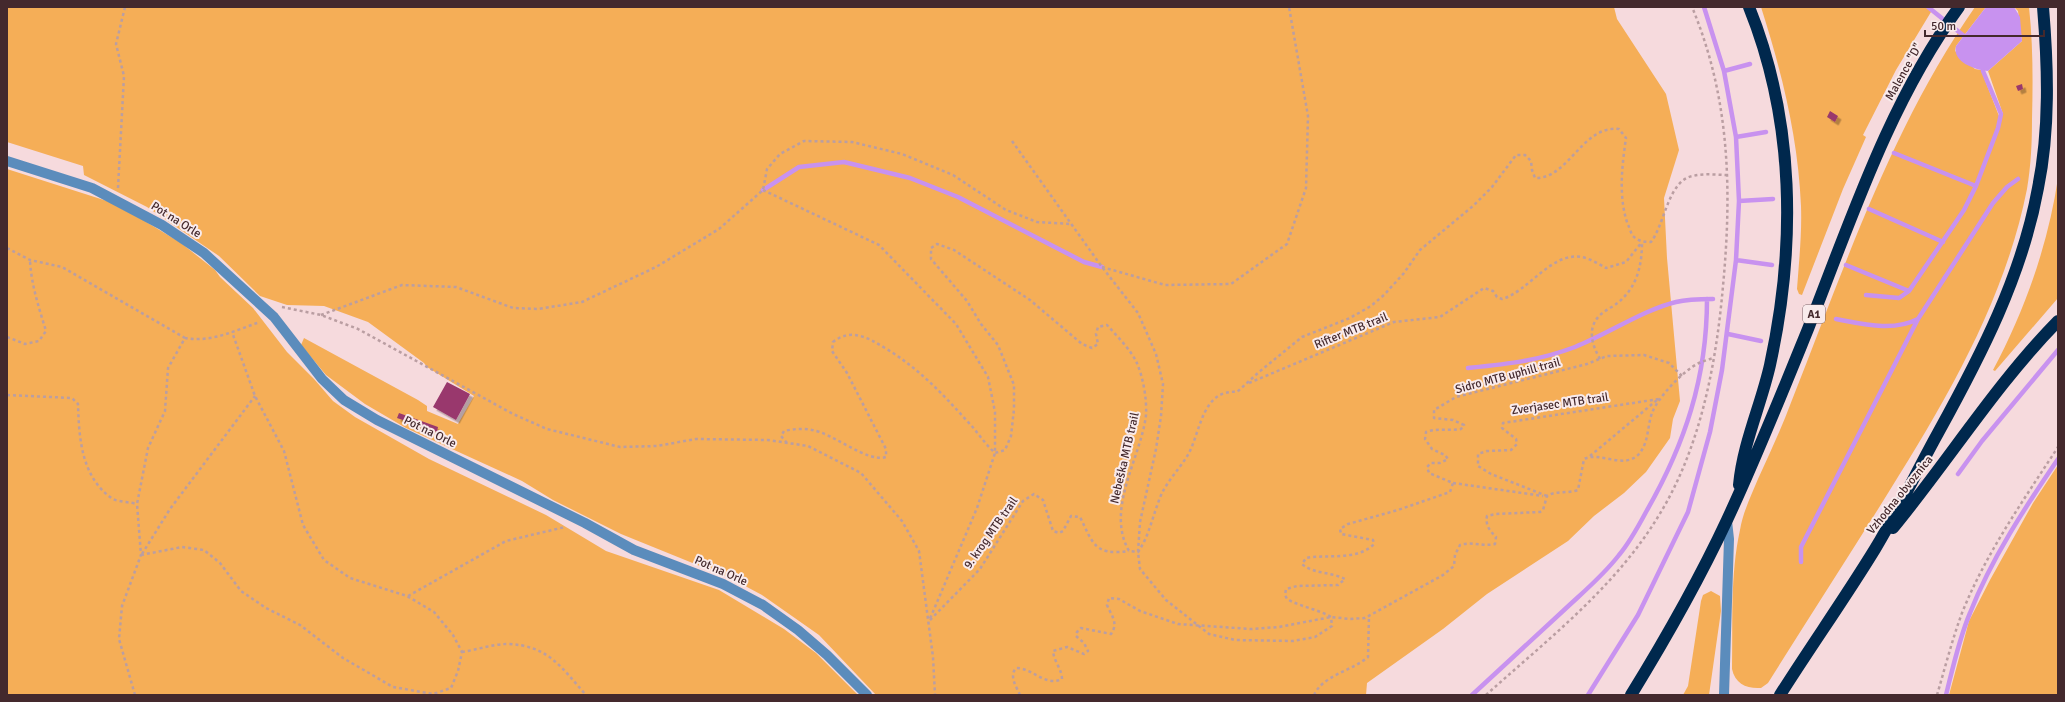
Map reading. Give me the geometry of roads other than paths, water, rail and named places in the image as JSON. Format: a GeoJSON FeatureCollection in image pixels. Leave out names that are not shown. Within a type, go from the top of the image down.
{"type":"FeatureCollection","features":[{"type":"Feature","properties":{"kind":"highway"},"geometry":{"type":"LineString","coordinates":[[1738,496],[1740,474],[1747,439],[1766,380],[1774,344],[1785,270],[1788,219],[1784,137],[1766,55],[1749,7]]}},
{"type":"Feature","properties":{"kind":"highway","name":"Malence \"D\""},"geometry":{"type":"LineString","coordinates":[[1738,496],[1788,380],[1888,131],[1913,82],[1959,7]]}},
{"type":"Feature","properties":{"kind":"highway"},"geometry":{"type":"LineString","coordinates":[[1780,695],[1875,548],[1965,386],[2009,289],[2030,228],[2039,187],[2047,100],[2046,45],[2043,7]]}},
{"type":"Feature","properties":{"kind":"highway","name":"Vzhodna obvoznica"},"geometry":{"type":"LineString","coordinates":[[1875,548],[1914,502],[1996,392],[2058,321]]}},
{"type":"Feature","properties":{"kind":"highway","name":"A1"},"geometry":{"type":"LineString","coordinates":[[1631,695],[1673,624],[1727,521],[1738,496]]}},
{"type":"Feature","properties":{"kind":"street","name":"Pot na Orle"},"geometry":{"type":"LineString","coordinates":[[7,161],[92,188],[162,225],[204,253],[274,317],[322,379],[344,400],[377,420],[585,523],[634,550],[723,584],[763,605],[798,630],[827,655],[867,695]]}},
{"type":"Feature","properties":{"kind":"street"},"geometry":{"type":"LineString","coordinates":[[1724,695],[1729,539],[1727,521]]}},
{"type":"Feature","properties":{"kind":"waterway"},"geometry":{"type":"LineString","coordinates":[[1588,695],[1638,615],[1688,512],[1710,432],[1722,370],[1736,260],[1739,201],[1736,137],[1724,71],[1704,7]]}},
{"type":"Feature","properties":{"kind":"waterway"},"geometry":{"type":"LineString","coordinates":[[1928,7],[1964,36]]}},
{"type":"Feature","properties":{"kind":"waterway"},"geometry":{"type":"LineString","coordinates":[[1724,71],[1750,64]]}},
{"type":"Feature","properties":{"kind":"waterway"},"geometry":{"type":"LineString","coordinates":[[1866,295],[1899,298],[1909,291],[1964,210],[1976,186],[1998,128],[2001,114],[1983,71]]}},
{"type":"Feature","properties":{"kind":"waterway"},"geometry":{"type":"LineString","coordinates":[[1736,137],[1766,132]]}},
{"type":"Feature","properties":{"kind":"waterway"},"geometry":{"type":"LineString","coordinates":[[1894,153],[1976,186]]}},
{"type":"Feature","properties":{"kind":"waterway"},"geometry":{"type":"LineString","coordinates":[[763,190],[799,167],[844,162],[910,178],[958,197],[1084,262],[1102,267]]}},
{"type":"Feature","properties":{"kind":"waterway"},"geometry":{"type":"LineString","coordinates":[[1801,562],[1801,547],[1918,319],[1993,203],[2007,187],[2018,179]]}},
{"type":"Feature","properties":{"kind":"waterway"},"geometry":{"type":"LineString","coordinates":[[1739,201],[1773,199]]}},
{"type":"Feature","properties":{"kind":"waterway"},"geometry":{"type":"LineString","coordinates":[[1869,209],[1943,242]]}},
{"type":"Feature","properties":{"kind":"waterway"},"geometry":{"type":"LineString","coordinates":[[1736,260],[1772,265]]}},
{"type":"Feature","properties":{"kind":"waterway"},"geometry":{"type":"LineString","coordinates":[[1846,265],[1909,291]]}},
{"type":"Feature","properties":{"kind":"waterway"},"geometry":{"type":"LineString","coordinates":[[1472,695],[1599,577],[1613,563],[1634,534],[1660,487],[1672,461],[1691,410],[1703,356],[1707,299]]}},
{"type":"Feature","properties":{"kind":"waterway"},"geometry":{"type":"LineString","coordinates":[[1468,368],[1548,356],[1587,342],[1638,316],[1664,306],[1685,300],[1713,299]]}},
{"type":"Feature","properties":{"kind":"waterway"},"geometry":{"type":"LineString","coordinates":[[1836,319],[1878,326],[1898,325],[1918,319]]}},
{"type":"Feature","properties":{"kind":"waterway"},"geometry":{"type":"LineString","coordinates":[[1728,334],[1761,341]]}},
{"type":"Feature","properties":{"kind":"waterway"},"geometry":{"type":"LineString","coordinates":[[1958,474],[1982,441],[2058,350]]}},
{"type":"Feature","properties":{"kind":"waterway"},"geometry":{"type":"LineString","coordinates":[[1946,695],[1956,653],[1978,593],[2010,533],[2058,459]]}}]}
